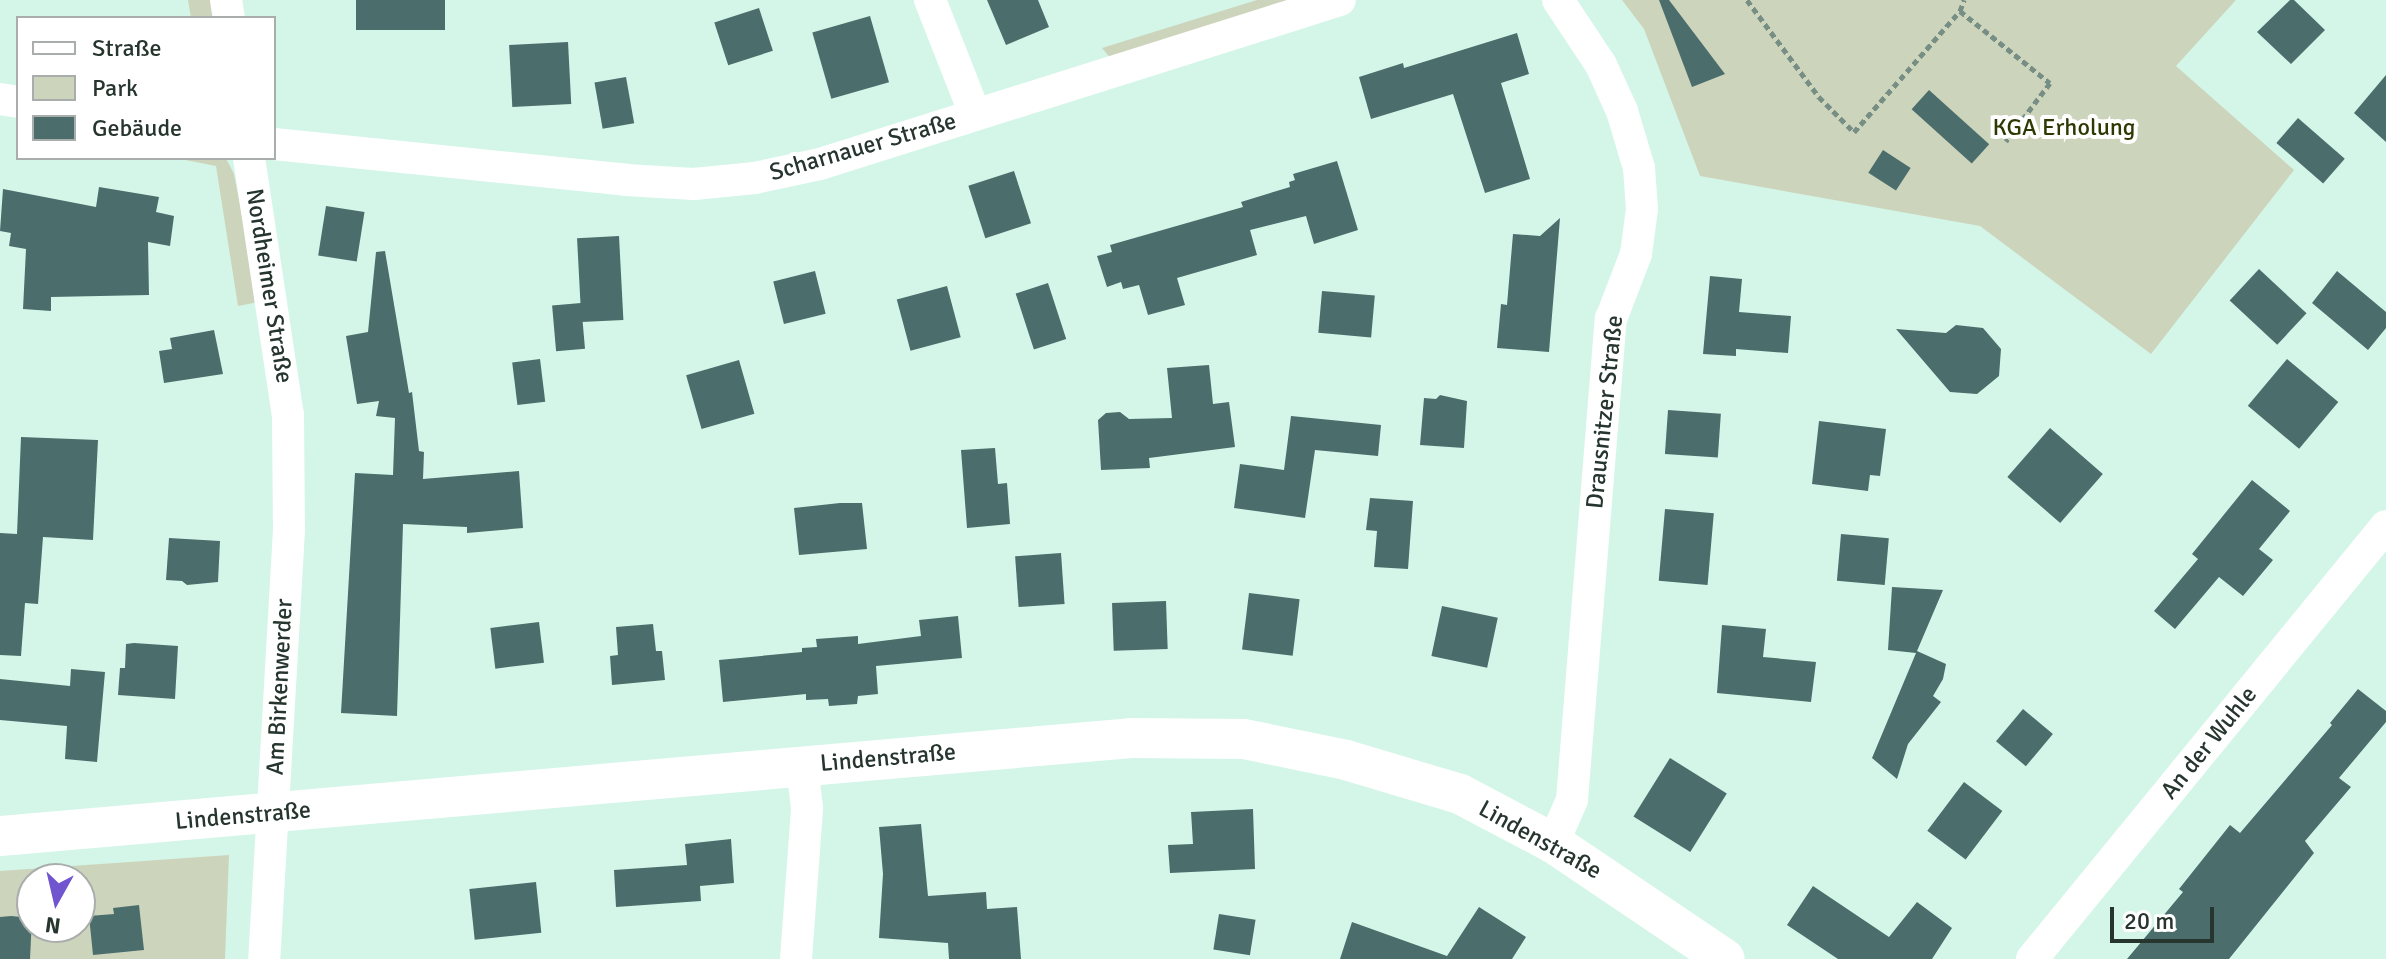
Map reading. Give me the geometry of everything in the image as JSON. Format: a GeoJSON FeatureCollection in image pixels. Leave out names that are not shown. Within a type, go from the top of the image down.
{"type":"FeatureCollection","features":[{"type":"Feature","properties":{"kind":"street"},"geometry":{"type":"LineString","coordinates":[[930,0],[975,114]]}},
{"type":"Feature","properties":{"kind":"street","name":"Scharnauer Straße"},"geometry":{"type":"LineString","coordinates":[[276,144],[626,180],[694,184],[755,178],[820,164],[1340,0]]}},
{"type":"Feature","properties":{"kind":"street","name":"Drausnitzer Straße"},"geometry":{"type":"LineString","coordinates":[[1553,843],[1572,800],[1611,319],[1636,254],[1642,209],[1639,168],[1622,111],[1601,65],[1558,0]]}},
{"type":"Feature","properties":{"kind":"street","name":"Nordheimer Straße"},"geometry":{"type":"LineString","coordinates":[[249,160],[288,415]]}},
{"type":"Feature","properties":{"kind":"street","name":"Am Birkenwerder"},"geometry":{"type":"LineString","coordinates":[[264,959],[289,530],[288,415]]}},
{"type":"Feature","properties":{"kind":"street","name":"An der Wuhle"},"geometry":{"type":"LineString","coordinates":[[2032,959],[2386,526]]}},
{"type":"Feature","properties":{"kind":"street","name":"Lindenstraße"},"geometry":{"type":"LineString","coordinates":[[0,836],[1131,738],[1244,739],[1346,760],[1460,794],[1553,843],[1725,959]]}},
{"type":"Feature","properties":{"kind":"street"},"geometry":{"type":"LineString","coordinates":[[796,959],[807,808],[802,766]]}},
{"type":"Feature","properties":{"kind":"path"},"geometry":{"type":"LineString","coordinates":[[1747,0],[1819,97],[1854,132],[1960,11],[1964,0]]}},
{"type":"Feature","properties":{"kind":"path"},"geometry":{"type":"LineString","coordinates":[[1960,11],[2050,83],[2006,141]]}},
{"type":"Feature","properties":{"kind":"green space"},"geometry":{"type":"Polygon","coordinates":[[[188,0],[217,0],[219,16],[191,16],[188,0]]]}},
{"type":"Feature","properties":{"kind":"green space"},"geometry":{"type":"Polygon","coordinates":[[[1257,0],[1298,0],[1112,60],[1102,48],[1257,0]]]}},
{"type":"Feature","properties":{"kind":"green space","name":"KGA Erholung"},"geometry":{"type":"Polygon","coordinates":[[[1622,0],[2236,0],[2176,66],[2294,170],[2151,354],[1980,226],[1700,176],[1644,29],[1622,0]]]}},
{"type":"Feature","properties":{"kind":"green space"},"geometry":{"type":"Polygon","coordinates":[[[185,160],[228,162],[234,174],[259,302],[238,306],[216,166],[185,160]]]}},
{"type":"Feature","properties":{"kind":"green space"},"geometry":{"type":"Polygon","coordinates":[[[229,855],[225,959],[0,959],[0,871],[16,870],[16,943],[96,943],[96,864],[229,855]]]}},
{"type":"Feature","properties":{"kind":"building"},"geometry":{"type":"Polygon","coordinates":[[[356,0],[445,0],[445,30],[356,30],[356,0]]]}},
{"type":"Feature","properties":{"kind":"building"},"geometry":{"type":"Polygon","coordinates":[[[987,0],[1038,0],[1049,27],[1006,45],[987,0]]]}},
{"type":"Feature","properties":{"kind":"building"},"geometry":{"type":"Polygon","coordinates":[[[1659,0],[1669,0],[1725,74],[1692,87],[1659,0]]]}},
{"type":"Feature","properties":{"kind":"building"},"geometry":{"type":"Polygon","coordinates":[[[2290,0],[2294,0],[2325,30],[2291,64],[2257,32],[2290,0]]]}},
{"type":"Feature","properties":{"kind":"building"},"geometry":{"type":"Polygon","coordinates":[[[759,8],[773,51],[728,65],[714,23],[759,8]]]}},
{"type":"Feature","properties":{"kind":"building"},"geometry":{"type":"Polygon","coordinates":[[[870,16],[889,82],[831,99],[812,33],[870,16]]]}},
{"type":"Feature","properties":{"kind":"building"},"geometry":{"type":"Polygon","coordinates":[[[1517,33],[1529,74],[1501,83],[1530,179],[1485,193],[1453,94],[1371,119],[1359,77],[1403,63],[1404,68],[1517,33]]]}},
{"type":"Feature","properties":{"kind":"building"},"geometry":{"type":"Polygon","coordinates":[[[568,42],[571,104],[512,107],[509,45],[568,42]]]}},
{"type":"Feature","properties":{"kind":"building"},"geometry":{"type":"Polygon","coordinates":[[[2386,75],[2386,142],[2354,113],[2386,75]]]}},
{"type":"Feature","properties":{"kind":"building"},"geometry":{"type":"Polygon","coordinates":[[[626,77],[634,123],[603,129],[594,83],[626,77]]]}},
{"type":"Feature","properties":{"kind":"building"},"geometry":{"type":"Polygon","coordinates":[[[1929,90],[1989,144],[1972,164],[1912,109],[1929,90]]]}},
{"type":"Feature","properties":{"kind":"building"},"geometry":{"type":"Polygon","coordinates":[[[2298,118],[2345,159],[2323,184],[2276,143],[2298,118]]]}},
{"type":"Feature","properties":{"kind":"building"},"geometry":{"type":"Polygon","coordinates":[[[1883,150],[1911,168],[1896,191],[1868,173],[1883,150]]]}},
{"type":"Feature","properties":{"kind":"building"},"geometry":{"type":"Polygon","coordinates":[[[1337,161],[1358,230],[1314,244],[1306,216],[1250,230],[1257,255],[1177,278],[1185,305],[1148,315],[1139,285],[1123,289],[1121,282],[1107,287],[1097,256],[1112,252],[1110,245],[1243,207],[1241,202],[1290,187],[1289,182],[1295,180],[1293,174],[1337,161]]]}},
{"type":"Feature","properties":{"kind":"building"},"geometry":{"type":"Polygon","coordinates":[[[1014,171],[1031,223],[985,238],[968,186],[1014,171]]]}},
{"type":"Feature","properties":{"kind":"building"},"geometry":{"type":"Polygon","coordinates":[[[99,187],[159,197],[156,212],[174,216],[170,246],[148,242],[149,295],[51,297],[51,311],[23,309],[26,249],[9,246],[11,233],[0,231],[3,189],[96,207],[99,187]]]}},
{"type":"Feature","properties":{"kind":"building"},"geometry":{"type":"Polygon","coordinates":[[[326,206],[365,212],[357,261],[318,255],[326,206]]]}},
{"type":"Feature","properties":{"kind":"building"},"geometry":{"type":"Polygon","coordinates":[[[1560,218],[1549,352],[1497,348],[1501,304],[1507,305],[1513,234],[1540,236],[1560,218]]]}},
{"type":"Feature","properties":{"kind":"building"},"geometry":{"type":"Polygon","coordinates":[[[619,236],[623,320],[581,322],[577,238],[619,236]]]}},
{"type":"Feature","properties":{"kind":"building"},"geometry":{"type":"Polygon","coordinates":[[[385,251],[409,393],[412,392],[419,451],[424,452],[423,479],[519,471],[523,528],[467,533],[467,527],[403,524],[397,716],[341,713],[355,473],[393,475],[395,418],[376,416],[379,401],[357,404],[346,336],[368,332],[376,252],[385,251]]]}},
{"type":"Feature","properties":{"kind":"building"},"geometry":{"type":"Polygon","coordinates":[[[2259,269],[2307,313],[2277,345],[2230,300],[2259,269]]]}},
{"type":"Feature","properties":{"kind":"building"},"geometry":{"type":"Polygon","coordinates":[[[815,271],[826,314],[784,324],[773,281],[815,271]]]}},
{"type":"Feature","properties":{"kind":"building"},"geometry":{"type":"Polygon","coordinates":[[[2337,271],[2386,312],[2386,328],[2368,350],[2312,303],[2337,271]]]}},
{"type":"Feature","properties":{"kind":"building"},"geometry":{"type":"Polygon","coordinates":[[[1710,276],[1742,279],[1739,312],[1791,316],[1788,353],[1736,349],[1736,356],[1703,354],[1710,276]]]}},
{"type":"Feature","properties":{"kind":"building"},"geometry":{"type":"Polygon","coordinates":[[[1048,283],[1066,339],[1034,350],[1016,294],[1048,283]]]}},
{"type":"Feature","properties":{"kind":"building"},"geometry":{"type":"Polygon","coordinates":[[[947,286],[961,337],[910,351],[897,299],[947,286]]]}},
{"type":"Feature","properties":{"kind":"building"},"geometry":{"type":"Polygon","coordinates":[[[1322,291],[1375,296],[1371,337],[1318,333],[1322,291]]]}},
{"type":"Feature","properties":{"kind":"building"},"geometry":{"type":"Polygon","coordinates":[[[581,303],[585,349],[556,351],[552,306],[581,303]]]}},
{"type":"Feature","properties":{"kind":"building"},"geometry":{"type":"Polygon","coordinates":[[[1956,325],[1983,328],[2001,349],[1999,376],[1977,394],[1950,392],[1896,329],[1946,333],[1956,325]]]}},
{"type":"Feature","properties":{"kind":"building"},"geometry":{"type":"Polygon","coordinates":[[[214,330],[223,374],[164,383],[159,351],[172,349],[170,338],[214,330]]]}},
{"type":"Feature","properties":{"kind":"building"},"geometry":{"type":"Polygon","coordinates":[[[540,359],[545,402],[517,405],[512,362],[540,359]]]}},
{"type":"Feature","properties":{"kind":"building"},"geometry":{"type":"Polygon","coordinates":[[[2287,359],[2338,402],[2299,449],[2248,406],[2287,359]]]}},
{"type":"Feature","properties":{"kind":"building"},"geometry":{"type":"Polygon","coordinates":[[[739,360],[754,414],[702,429],[686,375],[739,360]]]}},
{"type":"Feature","properties":{"kind":"building"},"geometry":{"type":"Polygon","coordinates":[[[1209,365],[1213,404],[1229,402],[1235,447],[1149,458],[1150,468],[1101,470],[1098,420],[1106,413],[1120,412],[1129,419],[1172,418],[1167,368],[1209,365]]]}},
{"type":"Feature","properties":{"kind":"building"},"geometry":{"type":"Polygon","coordinates":[[[1440,395],[1467,401],[1464,448],[1420,445],[1424,398],[1436,399],[1440,395]]]}},
{"type":"Feature","properties":{"kind":"building"},"geometry":{"type":"Polygon","coordinates":[[[1668,410],[1721,414],[1718,458],[1665,454],[1668,410]]]}},
{"type":"Feature","properties":{"kind":"building"},"geometry":{"type":"Polygon","coordinates":[[[1291,416],[1381,425],[1378,456],[1315,450],[1305,518],[1234,508],[1240,464],[1284,470],[1291,416]]]}},
{"type":"Feature","properties":{"kind":"building"},"geometry":{"type":"Polygon","coordinates":[[[1819,421],[1886,429],[1880,476],[1870,475],[1868,491],[1812,484],[1819,421]]]}},
{"type":"Feature","properties":{"kind":"building"},"geometry":{"type":"Polygon","coordinates":[[[2050,428],[2103,474],[2060,523],[2007,477],[2050,428]]]}},
{"type":"Feature","properties":{"kind":"building"},"geometry":{"type":"Polygon","coordinates":[[[21,437],[98,440],[93,540],[43,537],[38,604],[25,603],[21,656],[0,655],[0,533],[17,534],[21,437]]]}},
{"type":"Feature","properties":{"kind":"building"},"geometry":{"type":"Polygon","coordinates":[[[995,448],[998,484],[1007,483],[1010,524],[967,528],[961,450],[995,448]]]}},
{"type":"Feature","properties":{"kind":"building"},"geometry":{"type":"Polygon","coordinates":[[[2252,480],[2290,511],[2259,549],[2273,560],[2243,596],[2219,577],[2175,629],[2154,611],[2198,559],[2192,554],[2252,480]]]}},
{"type":"Feature","properties":{"kind":"building"},"geometry":{"type":"Polygon","coordinates":[[[1370,498],[1413,501],[1408,569],[1374,567],[1377,531],[1366,530],[1370,498]]]}},
{"type":"Feature","properties":{"kind":"building"},"geometry":{"type":"Polygon","coordinates":[[[862,503],[867,549],[799,555],[794,508],[862,503]]]}},
{"type":"Feature","properties":{"kind":"building"},"geometry":{"type":"Polygon","coordinates":[[[1665,509],[1714,513],[1708,585],[1659,581],[1665,509]]]}},
{"type":"Feature","properties":{"kind":"building"},"geometry":{"type":"Polygon","coordinates":[[[1841,534],[1889,538],[1885,585],[1837,581],[1841,534]]]}},
{"type":"Feature","properties":{"kind":"building"},"geometry":{"type":"Polygon","coordinates":[[[169,538],[220,541],[218,582],[187,585],[182,581],[166,580],[169,538]]]}},
{"type":"Feature","properties":{"kind":"building"},"geometry":{"type":"Polygon","coordinates":[[[1061,553],[1065,604],[1019,607],[1015,556],[1061,553]]]}},
{"type":"Feature","properties":{"kind":"building"},"geometry":{"type":"Polygon","coordinates":[[[1892,587],[1943,590],[1917,651],[1946,664],[1943,679],[1933,696],[1941,702],[1908,744],[1897,779],[1872,758],[1916,653],[1888,650],[1892,587]]]}},
{"type":"Feature","properties":{"kind":"building"},"geometry":{"type":"Polygon","coordinates":[[[1249,593],[1300,599],[1293,656],[1242,650],[1249,593]]]}},
{"type":"Feature","properties":{"kind":"building"},"geometry":{"type":"Polygon","coordinates":[[[1166,601],[1168,649],[1114,651],[1112,603],[1166,601]]]}},
{"type":"Feature","properties":{"kind":"building"},"geometry":{"type":"Polygon","coordinates":[[[1442,606],[1498,618],[1487,668],[1431,656],[1442,606]]]}},
{"type":"Feature","properties":{"kind":"building"},"geometry":{"type":"Polygon","coordinates":[[[958,616],[962,658],[876,666],[878,694],[858,696],[857,704],[829,706],[828,699],[806,700],[806,694],[723,702],[719,660],[802,652],[802,648],[817,647],[816,639],[858,636],[858,644],[921,636],[919,620],[958,616]]]}},
{"type":"Feature","properties":{"kind":"building"},"geometry":{"type":"Polygon","coordinates":[[[539,622],[544,663],[495,669],[490,628],[539,622]]]}},
{"type":"Feature","properties":{"kind":"building"},"geometry":{"type":"Polygon","coordinates":[[[653,624],[656,651],[662,651],[665,680],[612,685],[610,656],[618,655],[616,627],[653,624]]]}},
{"type":"Feature","properties":{"kind":"building"},"geometry":{"type":"Polygon","coordinates":[[[1722,625],[1766,629],[1763,657],[1816,662],[1811,702],[1717,693],[1722,625]]]}},
{"type":"Feature","properties":{"kind":"building"},"geometry":{"type":"Polygon","coordinates":[[[126,644],[178,646],[175,699],[118,695],[120,668],[125,668],[126,644]]]}},
{"type":"Feature","properties":{"kind":"building"},"geometry":{"type":"Polygon","coordinates":[[[71,669],[105,672],[97,762],[65,759],[67,726],[0,720],[0,679],[70,686],[71,669]]]}},
{"type":"Feature","properties":{"kind":"building"},"geometry":{"type":"Polygon","coordinates":[[[2358,689],[2386,711],[2386,722],[2339,778],[2351,787],[2305,841],[2314,853],[2229,959],[2127,959],[2183,892],[2179,889],[2230,825],[2240,833],[2332,725],[2330,723],[2358,689]]]}},
{"type":"Feature","properties":{"kind":"building"},"geometry":{"type":"Polygon","coordinates":[[[2023,709],[2053,734],[2026,766],[1996,741],[2023,709]]]}},
{"type":"Feature","properties":{"kind":"building"},"geometry":{"type":"Polygon","coordinates":[[[1670,758],[1727,794],[1690,852],[1633,817],[1670,758]]]}},
{"type":"Feature","properties":{"kind":"building"},"geometry":{"type":"Polygon","coordinates":[[[1964,782],[2002,811],[1966,860],[1927,831],[1964,782]]]}},
{"type":"Feature","properties":{"kind":"building"},"geometry":{"type":"Polygon","coordinates":[[[1253,809],[1255,869],[1170,873],[1168,845],[1193,844],[1191,812],[1253,809]]]}},
{"type":"Feature","properties":{"kind":"building"},"geometry":{"type":"Polygon","coordinates":[[[921,824],[928,896],[986,892],[987,909],[1017,907],[1021,959],[949,959],[948,943],[879,938],[883,874],[879,827],[921,824]]]}},
{"type":"Feature","properties":{"kind":"building"},"geometry":{"type":"Polygon","coordinates":[[[731,839],[734,883],[700,886],[701,901],[616,907],[614,870],[687,865],[685,844],[731,839]]]}},
{"type":"Feature","properties":{"kind":"building"},"geometry":{"type":"Polygon","coordinates":[[[536,882],[541,933],[475,940],[469,889],[536,882]]]}},
{"type":"Feature","properties":{"kind":"building"},"geometry":{"type":"Polygon","coordinates":[[[1813,886],[1889,937],[1917,902],[1952,928],[1932,959],[1838,959],[1787,925],[1813,886]]]}},
{"type":"Feature","properties":{"kind":"building"},"geometry":{"type":"Polygon","coordinates":[[[139,905],[144,950],[93,955],[96,915],[114,914],[113,908],[139,905]]]}},
{"type":"Feature","properties":{"kind":"building"},"geometry":{"type":"Polygon","coordinates":[[[1479,907],[1526,937],[1512,959],[1340,959],[1352,922],[1447,956],[1479,907]]]}},
{"type":"Feature","properties":{"kind":"building"},"geometry":{"type":"Polygon","coordinates":[[[1219,914],[1256,920],[1250,955],[1213,950],[1219,914]]]}},
{"type":"Feature","properties":{"kind":"building"},"geometry":{"type":"Polygon","coordinates":[[[16,916],[16,943],[31,943],[30,959],[0,959],[0,917],[16,916]]]}}]}
